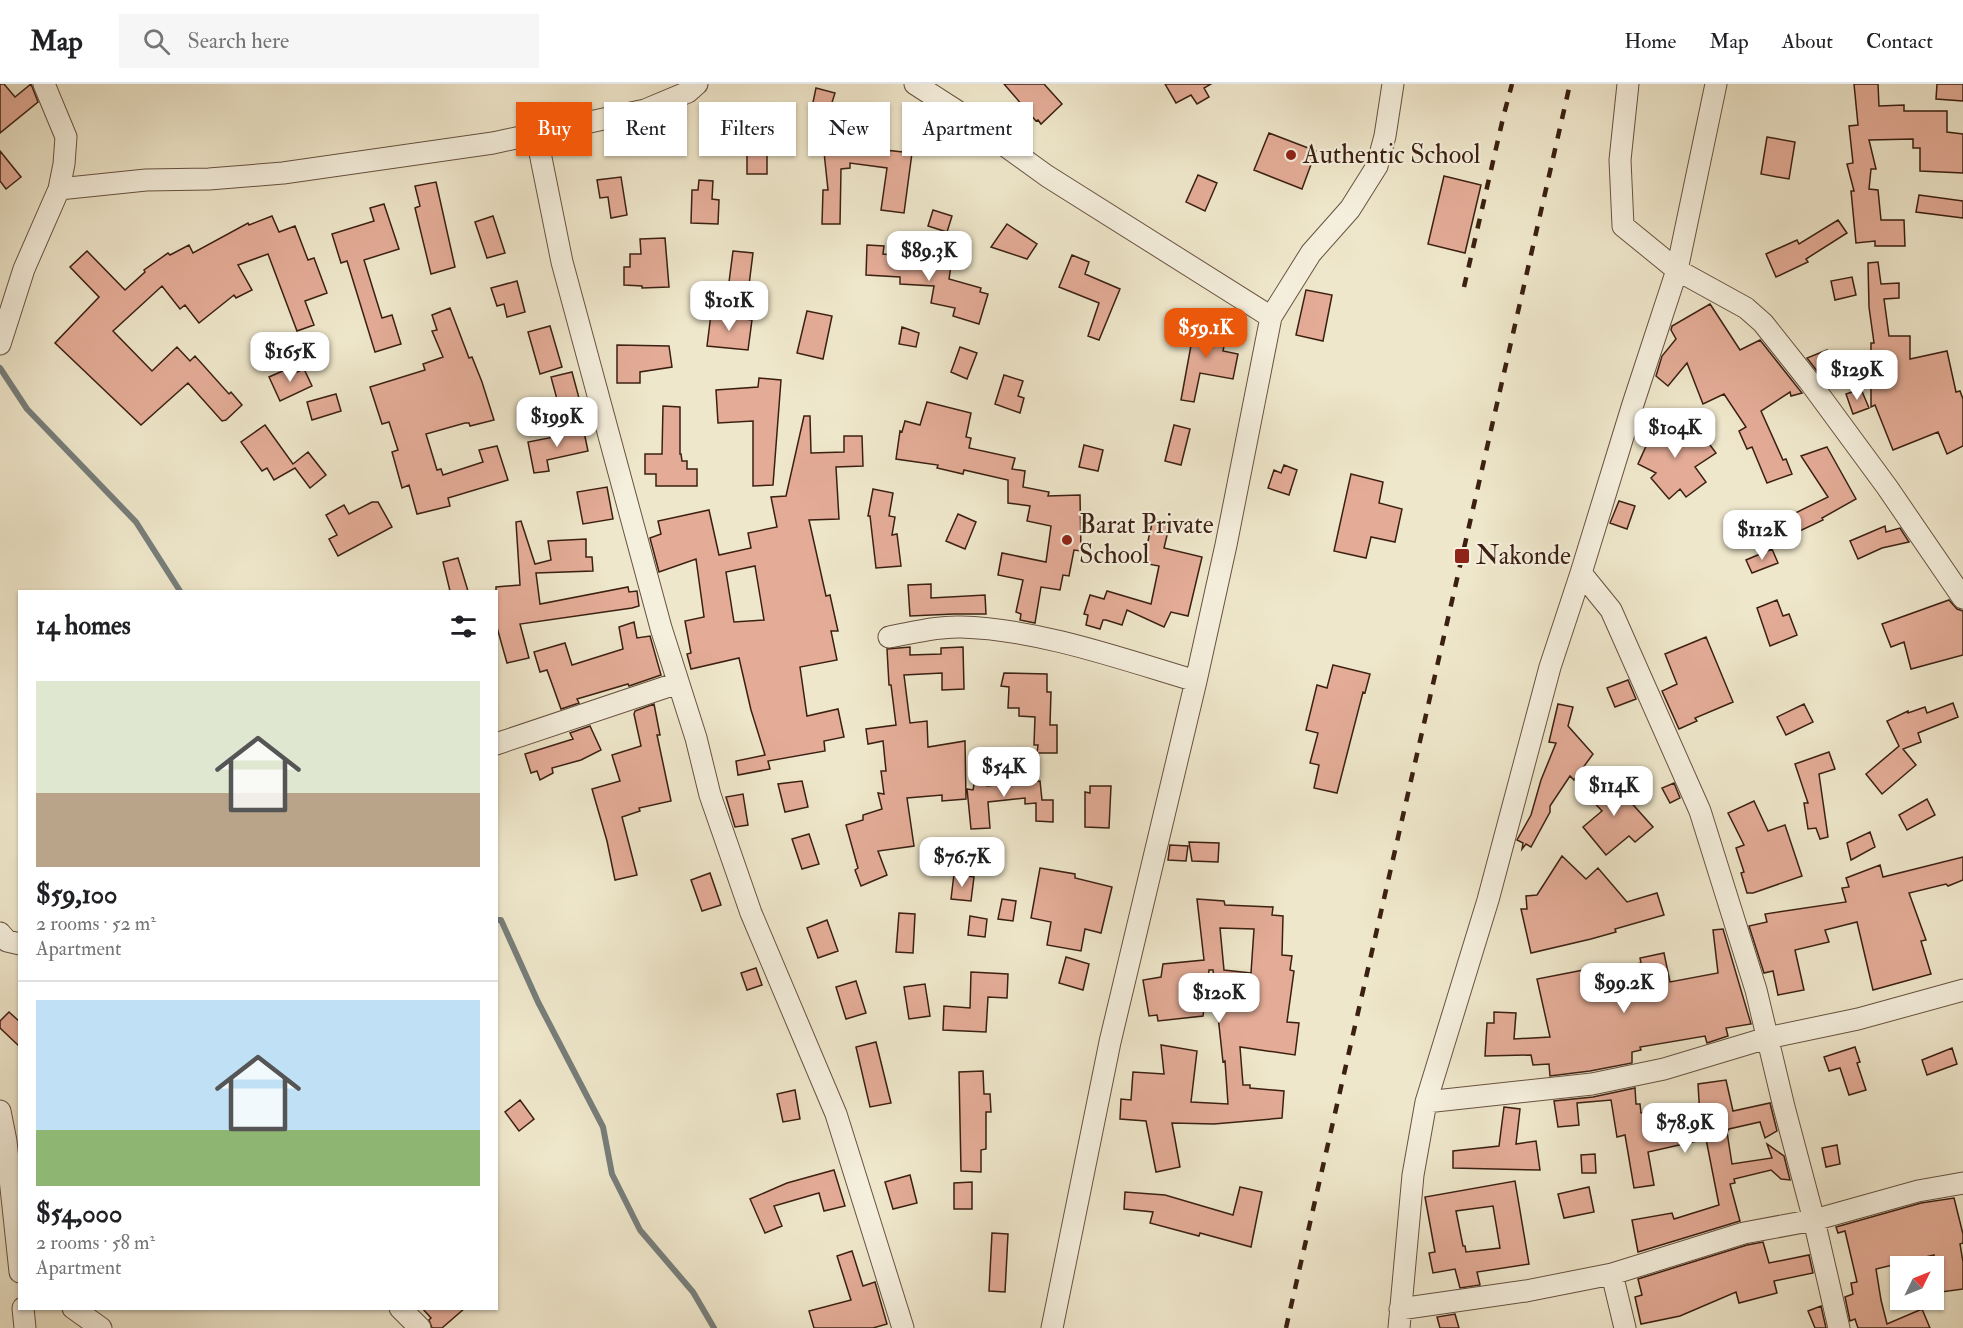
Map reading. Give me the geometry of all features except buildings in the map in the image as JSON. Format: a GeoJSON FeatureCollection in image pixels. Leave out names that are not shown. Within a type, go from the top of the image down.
{"type":"FeatureCollection","features":[{"type":"Feature","properties":{"kind":"street"},"geometry":{"type":"LineString","coordinates":[[0,345],[24,269],[59,189],[64,164],[66,137],[44,84]]}},
{"type":"Feature","properties":{"kind":"street"},"geometry":{"type":"LineString","coordinates":[[592,121],[645,110],[688,92],[698,84]]}},
{"type":"Feature","properties":{"kind":"street"},"geometry":{"type":"LineString","coordinates":[[915,84],[957,111],[1047,176],[1271,317]]}},
{"type":"Feature","properties":{"kind":"street"},"geometry":{"type":"LineString","coordinates":[[1052,1328],[1110,1042],[1228,537],[1271,317],[1311,253],[1350,209],[1377,166],[1382,152],[1393,84]]}},
{"type":"Feature","properties":{"kind":"street"},"geometry":{"type":"LineString","coordinates":[[1628,84],[1620,160],[1623,226],[1677,270],[1746,308],[1763,323],[1803,372],[1963,598]]}},
{"type":"Feature","properties":{"kind":"street"},"geometry":{"type":"LineString","coordinates":[[1716,84],[1677,270],[1550,668],[1488,900],[1426,1102],[1413,1175],[1399,1318],[1612,1274],[1744,1233],[1814,1220],[1918,1191],[1963,1183]]}},
{"type":"Feature","properties":{"kind":"street"},"geometry":{"type":"LineString","coordinates":[[59,189],[146,180],[208,179],[283,173],[493,143],[516,138]]}},
{"type":"Feature","properties":{"kind":"street"},"geometry":{"type":"LineString","coordinates":[[541,156],[562,262],[710,795],[751,913],[836,1114],[903,1328]]}},
{"type":"Feature","properties":{"kind":"street"},"geometry":{"type":"LineString","coordinates":[[1581,573],[1611,610],[1700,811],[1756,990],[1839,1328]]}},
{"type":"Feature","properties":{"kind":"street"},"geometry":{"type":"LineString","coordinates":[[888,637],[958,627],[987,628],[1072,644],[1196,681]]}},
{"type":"Feature","properties":{"kind":"street"},"geometry":{"type":"LineString","coordinates":[[498,743],[678,683]]}},
{"type":"Feature","properties":{"kind":"street"},"geometry":{"type":"LineString","coordinates":[[0,933],[7,941],[18,944]]}},
{"type":"Feature","properties":{"kind":"street"},"geometry":{"type":"LineString","coordinates":[[1426,1102],[1592,1084],[1664,1069],[1767,1038],[1858,1019],[1963,990]]}},
{"type":"Feature","properties":{"kind":"street"},"geometry":{"type":"LineString","coordinates":[[0,1111],[13,1137],[18,1249]]}},
{"type":"Feature","properties":{"kind":"street"},"geometry":{"type":"LineString","coordinates":[[0,1255],[18,1270]]}},
{"type":"Feature","properties":{"kind":"street"},"geometry":{"type":"LineString","coordinates":[[1612,1274],[1625,1328]]}},
{"type":"Feature","properties":{"kind":"street"},"geometry":{"type":"LineString","coordinates":[[23,1310],[25,1328]]}},
{"type":"Feature","properties":{"kind":"street"},"geometry":{"type":"LineString","coordinates":[[76,1310],[101,1328]]}},
{"type":"Feature","properties":{"kind":"street"},"geometry":{"type":"LineString","coordinates":[[402,1310],[420,1328]]}},
{"type":"Feature","properties":{"kind":"waterway"},"geometry":{"type":"LineString","coordinates":[[0,368],[27,409],[136,522],[179,590]]}},
{"type":"Feature","properties":{"kind":"waterway"},"geometry":{"type":"LineString","coordinates":[[498,920],[501,920],[538,1002],[603,1127],[612,1174],[640,1230],[693,1292],[714,1328]]}},
{"type":"Feature","properties":{"kind":"railway"},"geometry":{"type":"LineString","coordinates":[[1464,287],[1512,84]]}},
{"type":"Feature","properties":{"kind":"railway"},"geometry":{"type":"LineString","coordinates":[[1286,1328],[1570,84]]}},
{"type":"Feature","properties":{"kind":"place","name":"Authentic School"},"geometry":{"type":"Point","coordinates":[1291,155]}},
{"type":"Feature","properties":{"kind":"place","name":"Barat Private School"},"geometry":{"type":"Point","coordinates":[1067,540]}},
{"type":"Feature","properties":{"kind":"place","name":"Nakonde"},"geometry":{"type":"Point","coordinates":[1462,556]}}]}
